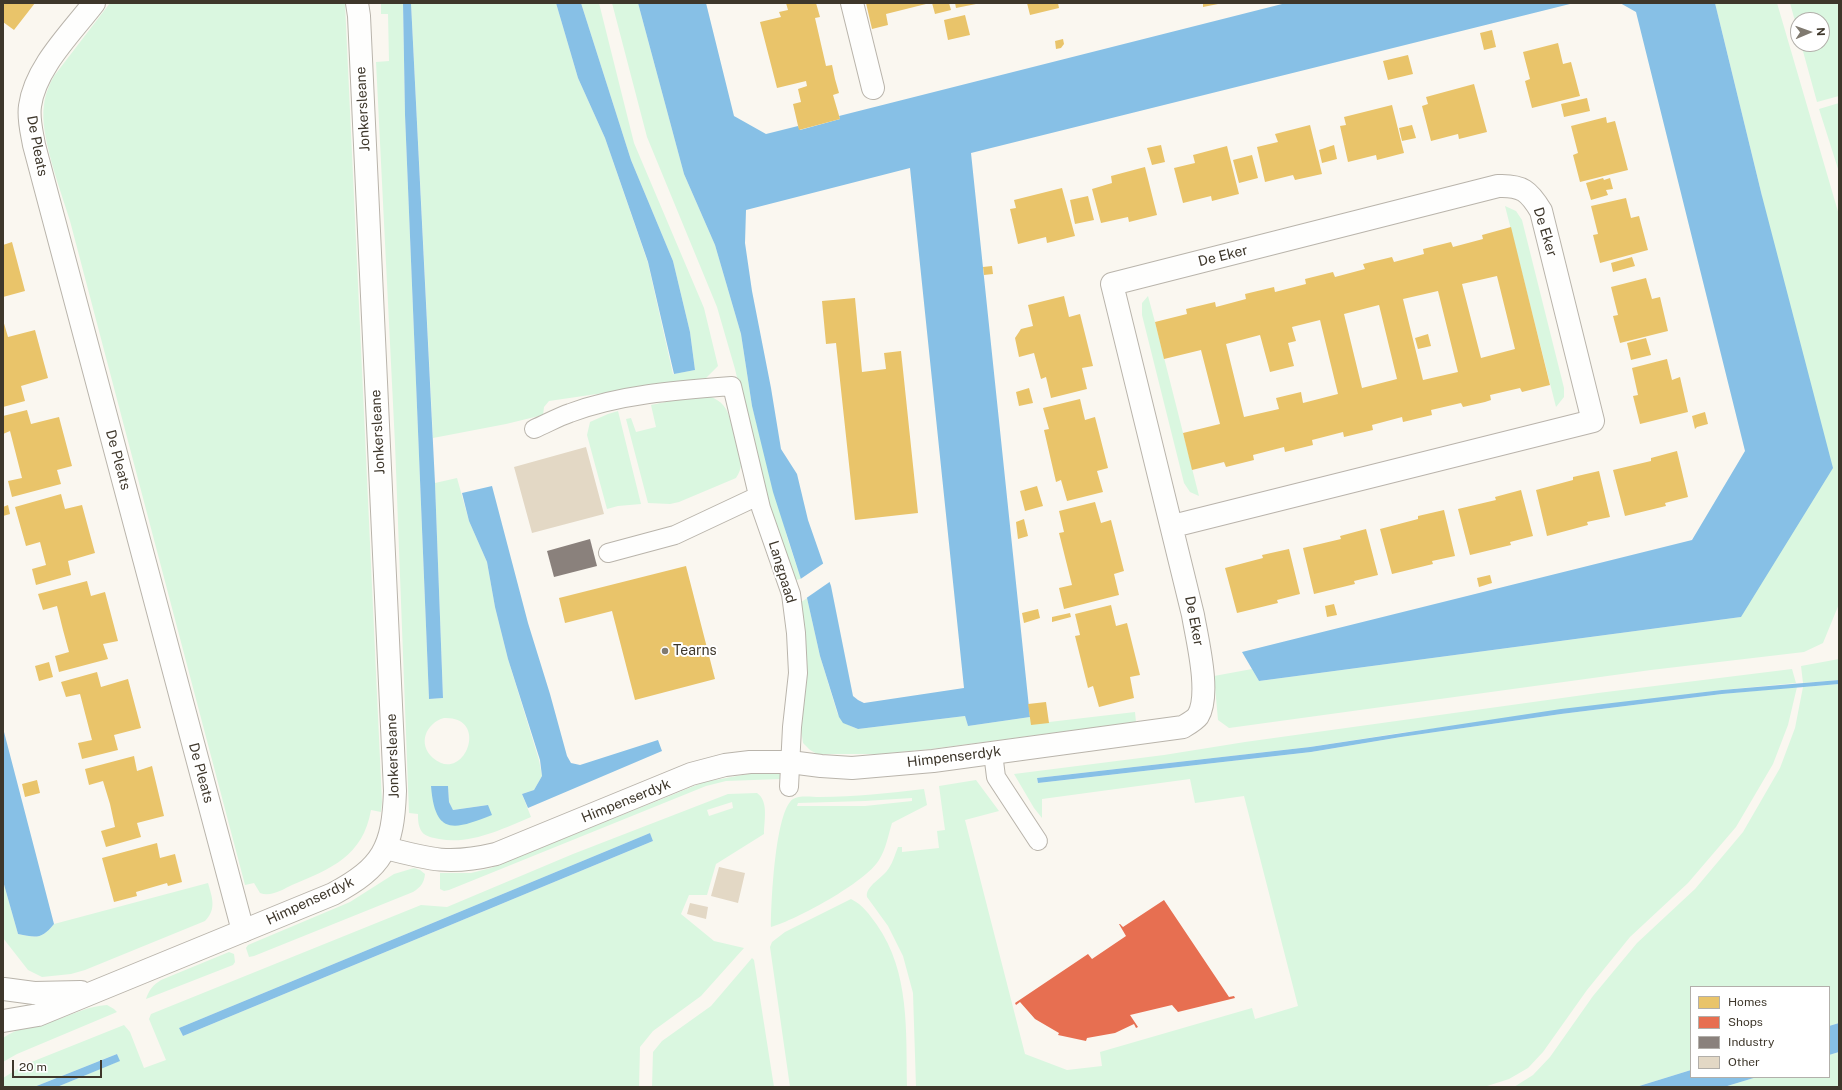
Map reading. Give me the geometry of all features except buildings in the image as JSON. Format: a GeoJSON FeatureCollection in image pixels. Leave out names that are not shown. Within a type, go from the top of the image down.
{"type":"FeatureCollection","features":[{"type":"Feature","properties":{"kind":"street","name":"De Pleats"},"geometry":{"type":"LineString","coordinates":[[94,3],[43,69],[35,87],[30,106],[30,123],[34,145],[243,931]]}},
{"type":"Feature","properties":{"kind":"street"},"geometry":{"type":"LineString","coordinates":[[852,3],[874,88]]}},
{"type":"Feature","properties":{"kind":"street","name":"Jonkersleane"},"geometry":{"type":"LineString","coordinates":[[359,7],[395,791],[394,816],[386,848]]}},
{"type":"Feature","properties":{"kind":"street","name":"De Eker"},"geometry":{"type":"LineString","coordinates":[[1173,526],[1593,421],[1541,211],[1534,198],[1524,189],[1512,186],[1498,186],[1112,284],[1194,615],[1201,662],[1203,703],[1198,717]]}},
{"type":"Feature","properties":{"kind":"street","name":"Himpenserdyk"},"geometry":{"type":"LineString","coordinates":[[3,1022],[38,1015],[333,894],[356,881],[376,863],[386,848],[433,860],[457,861],[476,859],[496,854],[691,774],[725,765],[750,762],[790,762],[852,768],[933,761],[1166,730],[1183,726],[1198,717]]}},
{"type":"Feature","properties":{"kind":"street","name":"Himpenserdyk"},"geometry":{"type":"LineString","coordinates":[[3,993],[92,992]]}},
{"type":"Feature","properties":{"kind":"lane","name":"Langpaad"},"geometry":{"type":"LineString","coordinates":[[534,429],[570,412],[619,400],[688,389],[732,386],[758,496],[792,594],[798,673],[792,727],[789,787]]}},
{"type":"Feature","properties":{"kind":"lane"},"geometry":{"type":"LineString","coordinates":[[608,553],[675,535],[758,496]]}},
{"type":"Feature","properties":{"kind":"lane"},"geometry":{"type":"LineString","coordinates":[[993,753],[996,777],[1038,841]]}},
{"type":"Feature","properties":{"kind":"green space"},"geometry":{"type":"Polygon","coordinates":[[[110,3],[345,3],[382,802],[381,812],[371,810],[367,826],[361,839],[353,850],[343,859],[320,873],[272,894],[260,893],[254,883],[245,885],[70,221],[52,163],[45,131],[43,117],[45,101],[52,79],[110,3]]]}},
{"type":"Feature","properties":{"kind":"green space"},"geometry":{"type":"Polygon","coordinates":[[[381,3],[403,3],[405,115],[429,699],[443,698],[435,483],[457,478],[469,521],[487,562],[495,607],[508,659],[539,760],[542,776],[534,790],[522,794],[531,817],[498,831],[463,840],[439,839],[427,836],[420,828],[418,814],[409,813],[395,444],[376,62],[389,61],[388,14],[381,14],[381,3]],[[444,718],[432,724],[428,729],[425,747],[433,758],[444,764],[454,763],[462,757],[468,747],[469,737],[466,727],[458,720],[444,718]],[[448,786],[442,822],[488,805],[453,810],[449,802],[448,786]]]}},
{"type":"Feature","properties":{"kind":"green space"},"geometry":{"type":"Polygon","coordinates":[[[411,3],[556,3],[578,78],[605,138],[648,263],[673,374],[695,370],[690,332],[673,261],[631,160],[581,3],[599,3],[634,143],[704,308],[718,366],[706,378],[549,401],[544,407],[543,415],[506,424],[433,438],[411,3]]]}},
{"type":"Feature","properties":{"kind":"green space"},"geometry":{"type":"Polygon","coordinates":[[[612,3],[638,3],[684,174],[715,245],[741,334],[752,406],[788,540],[801,579],[796,580],[767,504],[735,369],[717,307],[647,137],[612,3]]]}},
{"type":"Feature","properties":{"kind":"green space"},"geometry":{"type":"Polygon","coordinates":[[[1715,3],[1777,3],[1790,52],[1791,52],[1839,215],[1839,604],[1823,643],[1804,652],[1651,670],[1229,728],[1218,720],[1214,676],[1252,669],[1259,681],[1741,617],[1762,196],[1715,3]]]}},
{"type":"Feature","properties":{"kind":"green space"},"geometry":{"type":"Polygon","coordinates":[[[1790,3],[1839,3],[1839,96],[1817,102],[1803,52],[1830,52],[1830,12],[1792,12],[1790,3]]]}},
{"type":"Feature","properties":{"kind":"green space"},"geometry":{"type":"Polygon","coordinates":[[[1839,103],[1839,172],[1819,109],[1839,103]]]}},
{"type":"Feature","properties":{"kind":"green space"},"geometry":{"type":"Polygon","coordinates":[[[1505,206],[1516,211],[1522,220],[1564,388],[1564,397],[1556,407],[1505,206]]]}},
{"type":"Feature","properties":{"kind":"green space"},"geometry":{"type":"Polygon","coordinates":[[[1148,296],[1199,496],[1190,492],[1184,483],[1142,315],[1142,303],[1148,296]]]}},
{"type":"Feature","properties":{"kind":"green space"},"geometry":{"type":"Polygon","coordinates":[[[699,395],[714,398],[726,409],[733,427],[740,458],[741,465],[739,473],[736,478],[679,502],[670,504],[648,503],[626,419],[631,418],[636,432],[656,427],[651,405],[699,395]]]}},
{"type":"Feature","properties":{"kind":"green space"},"geometry":{"type":"Polygon","coordinates":[[[618,411],[641,504],[618,506],[607,509],[587,435],[590,422],[618,411]]]}},
{"type":"Feature","properties":{"kind":"green space"},"geometry":{"type":"Polygon","coordinates":[[[807,598],[820,656],[838,715],[848,725],[855,728],[858,729],[965,716],[968,726],[1030,717],[1032,724],[1135,712],[1136,722],[931,749],[880,754],[817,754],[803,743],[800,722],[800,603],[807,598]]]}},
{"type":"Feature","properties":{"kind":"green space"},"geometry":{"type":"Polygon","coordinates":[[[1839,659],[1839,680],[1803,683],[1801,666],[1839,659]]]}},
{"type":"Feature","properties":{"kind":"green space"},"geometry":{"type":"Polygon","coordinates":[[[1792,669],[1796,683],[1722,690],[1400,733],[1310,747],[1037,778],[1038,783],[1311,752],[1401,737],[1561,714],[1722,694],[1797,687],[1788,725],[1773,764],[1736,827],[1688,883],[1630,937],[1587,990],[1543,1052],[1528,1068],[1509,1079],[1484,1087],[916,1087],[913,993],[903,956],[888,926],[867,897],[867,893],[889,868],[898,847],[902,847],[902,852],[939,848],[937,831],[945,830],[939,786],[976,780],[999,811],[965,820],[1025,1054],[1067,1070],[1102,1066],[1100,1052],[1252,1008],[1255,1019],[1298,1006],[1244,796],[1195,803],[1190,779],[1042,799],[1042,818],[1034,808],[1014,774],[1164,755],[1245,742],[1598,693],[1792,669]]]}},
{"type":"Feature","properties":{"kind":"green space"},"geometry":{"type":"Polygon","coordinates":[[[1839,684],[1839,1023],[1830,1026],[1830,986],[1690,986],[1690,1070],[1636,1087],[1514,1087],[1533,1075],[1550,1057],[1593,996],[1637,943],[1695,889],[1743,832],[1780,768],[1795,728],[1803,687],[1839,684]]]}},
{"type":"Feature","properties":{"kind":"green space"},"geometry":{"type":"Polygon","coordinates":[[[759,772],[782,773],[781,779],[726,781],[706,786],[449,890],[444,891],[440,889],[440,873],[471,873],[491,868],[704,782],[759,772]]]}},
{"type":"Feature","properties":{"kind":"green space"},"geometry":{"type":"Polygon","coordinates":[[[924,789],[927,805],[892,823],[887,842],[879,860],[872,869],[846,889],[813,909],[771,927],[773,880],[778,839],[787,807],[793,799],[802,797],[846,796],[924,789]],[[912,798],[798,803],[797,806],[865,806],[912,801],[912,798]]]}},
{"type":"Feature","properties":{"kind":"green space"},"geometry":{"type":"Polygon","coordinates":[[[757,793],[761,797],[765,812],[764,834],[716,864],[707,895],[689,895],[681,914],[714,941],[744,948],[701,996],[653,1031],[640,1047],[639,1087],[57,1087],[119,1061],[117,1054],[34,1087],[3,1087],[3,1078],[24,1065],[124,1025],[130,1032],[144,1068],[166,1060],[149,1019],[151,1014],[421,905],[447,907],[573,854],[728,794],[757,793]],[[732,802],[707,810],[709,816],[733,808],[732,802]],[[650,833],[179,1028],[183,1036],[653,841],[650,833]]]}},
{"type":"Feature","properties":{"kind":"green space"},"geometry":{"type":"Polygon","coordinates":[[[414,868],[425,874],[422,884],[413,892],[249,957],[246,948],[248,945],[350,902],[394,874],[414,868]]]}},
{"type":"Feature","properties":{"kind":"green space"},"geometry":{"type":"Polygon","coordinates":[[[3,881],[18,934],[35,937],[42,935],[54,924],[208,883],[212,898],[212,907],[209,916],[205,921],[85,970],[71,974],[42,977],[28,970],[3,938],[3,881]]]}},
{"type":"Feature","properties":{"kind":"green space"},"geometry":{"type":"Polygon","coordinates":[[[851,899],[862,907],[868,914],[888,943],[901,982],[906,1024],[907,1087],[790,1087],[770,947],[772,942],[785,932],[851,899]]]}},
{"type":"Feature","properties":{"kind":"green space"},"geometry":{"type":"Polygon","coordinates":[[[229,952],[234,954],[235,962],[233,965],[146,999],[148,993],[161,980],[229,952]]]}},
{"type":"Feature","properties":{"kind":"green space"},"geometry":{"type":"Polygon","coordinates":[[[752,958],[754,960],[774,1087],[652,1087],[653,1052],[662,1041],[711,1006],[752,958]]]}},
{"type":"Feature","properties":{"kind":"green space"},"geometry":{"type":"Polygon","coordinates":[[[107,1005],[117,1012],[17,1054],[3,1062],[3,1038],[9,1034],[87,1009],[107,1005]]]}},
{"type":"Feature","properties":{"kind":"green space"},"geometry":{"type":"Polygon","coordinates":[[[1839,1052],[1839,1087],[1724,1087],[1754,1078],[1830,1078],[1830,1055],[1839,1052]]]}},
{"type":"Feature","properties":{"kind":"water"},"geometry":{"type":"Polygon","coordinates":[[[403,3],[411,3],[435,483],[443,698],[429,699],[405,115],[403,3]]]}},
{"type":"Feature","properties":{"kind":"water"},"geometry":{"type":"Polygon","coordinates":[[[556,3],[581,3],[631,160],[673,261],[690,332],[695,370],[674,374],[648,262],[605,138],[578,78],[556,3]]]}},
{"type":"Feature","properties":{"kind":"water"},"geometry":{"type":"Polygon","coordinates":[[[638,3],[706,3],[734,116],[766,134],[798,126],[800,130],[840,119],[839,116],[1286,3],[1574,3],[971,153],[1030,717],[968,726],[965,716],[858,729],[843,723],[839,717],[820,656],[807,598],[773,492],[752,406],[741,334],[715,245],[684,174],[638,3]],[[910,168],[746,210],[745,243],[752,291],[781,449],[797,474],[808,520],[831,586],[853,696],[864,703],[964,688],[910,168]]]}},
{"type":"Feature","properties":{"kind":"water"},"geometry":{"type":"Polygon","coordinates":[[[1620,3],[1715,3],[1762,196],[1833,468],[1741,617],[1259,681],[1242,652],[1692,540],[1745,451],[1636,12],[1620,3]]]}},
{"type":"Feature","properties":{"kind":"water"},"geometry":{"type":"Polygon","coordinates":[[[492,486],[528,623],[567,756],[571,763],[580,765],[658,740],[662,751],[528,808],[522,794],[534,790],[542,776],[540,760],[508,659],[495,607],[487,562],[469,521],[462,493],[492,486]]]}},
{"type":"Feature","properties":{"kind":"water"},"geometry":{"type":"Polygon","coordinates":[[[1839,680],[1839,684],[1722,694],[1561,714],[1401,737],[1311,752],[1038,783],[1037,778],[1310,747],[1561,709],[1722,690],[1839,680]]]}},
{"type":"Feature","properties":{"kind":"water"},"geometry":{"type":"Polygon","coordinates":[[[3,728],[54,924],[42,935],[35,937],[18,934],[3,881],[3,728]]]}},
{"type":"Feature","properties":{"kind":"water"},"geometry":{"type":"Polygon","coordinates":[[[431,786],[448,786],[449,802],[453,810],[488,805],[492,815],[467,824],[457,826],[449,825],[442,821],[437,814],[433,802],[431,786]]]}},
{"type":"Feature","properties":{"kind":"water"},"geometry":{"type":"Polygon","coordinates":[[[650,833],[653,841],[183,1036],[179,1028],[650,833]]]}},
{"type":"Feature","properties":{"kind":"water"},"geometry":{"type":"Polygon","coordinates":[[[1839,1023],[1839,1052],[1830,1055],[1830,1026],[1839,1023]]]}},
{"type":"Feature","properties":{"kind":"water"},"geometry":{"type":"Polygon","coordinates":[[[117,1054],[120,1061],[57,1087],[34,1087],[117,1054]]]}},
{"type":"Feature","properties":{"kind":"water"},"geometry":{"type":"Polygon","coordinates":[[[1690,1070],[1690,1078],[1754,1078],[1724,1087],[1636,1087],[1690,1070]]]}},
{"type":"Feature","properties":{"kind":"pier"},"geometry":{"type":"Polygon","coordinates":[[[824,563],[831,581],[805,599],[799,580],[824,563]]]}},
{"type":"Feature","properties":{"kind":"place","name":"Tearns"},"geometry":{"type":"Point","coordinates":[665,651]}}]}
